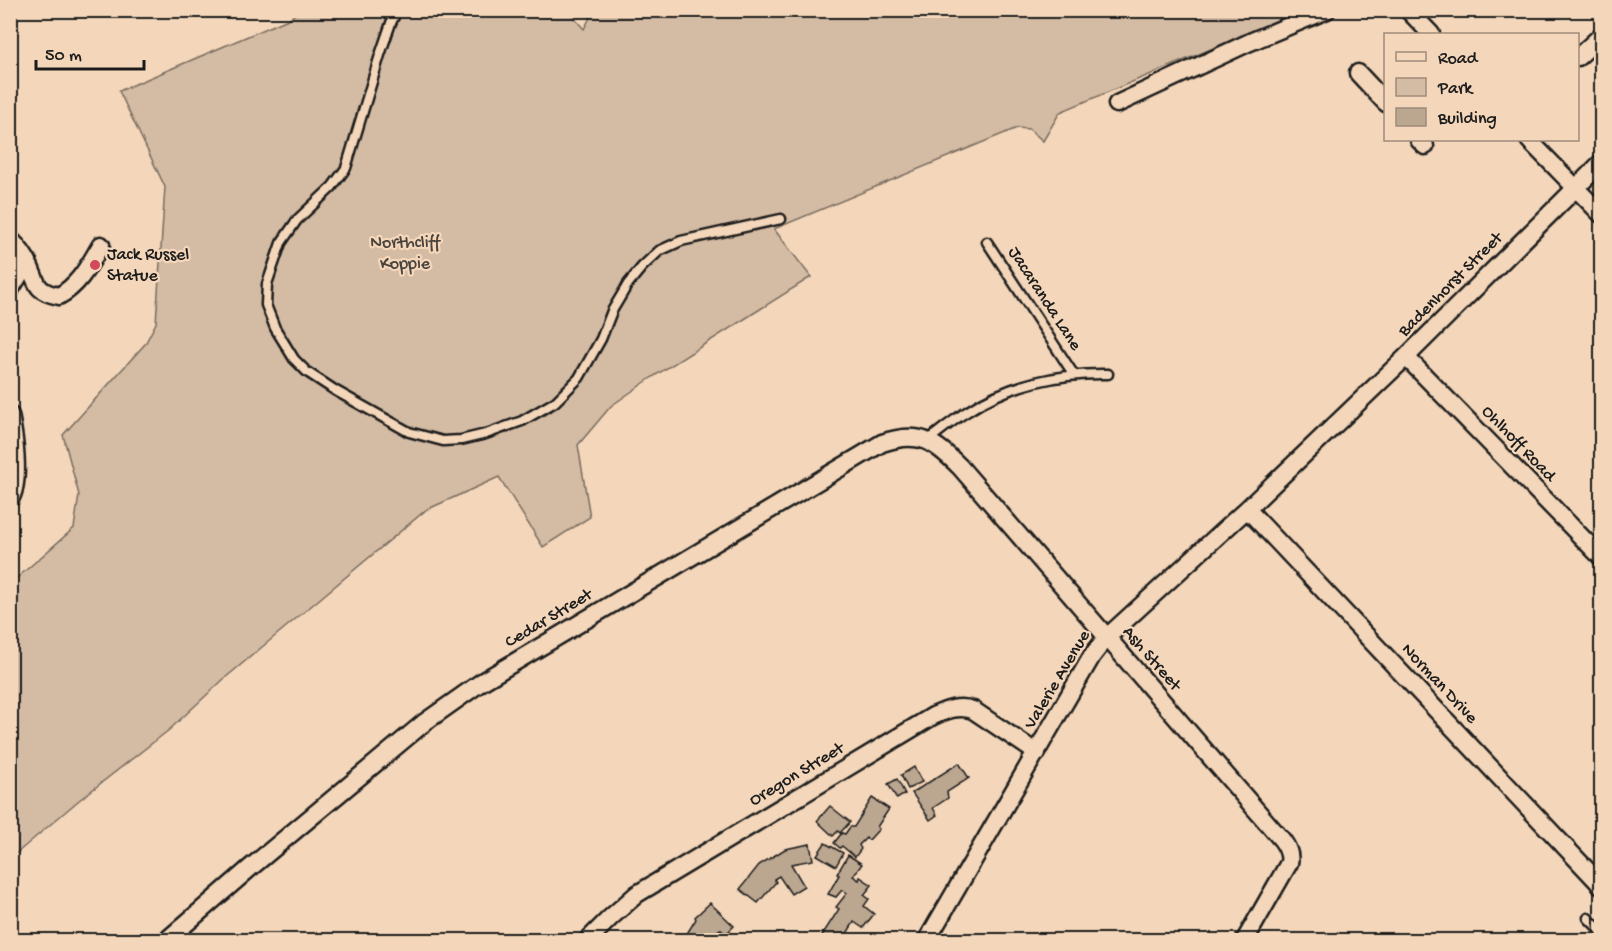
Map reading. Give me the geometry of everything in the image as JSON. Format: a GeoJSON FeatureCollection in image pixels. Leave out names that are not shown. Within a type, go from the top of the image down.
{"type":"FeatureCollection","features":[{"type":"Feature","properties":{"kind":"street"},"geometry":{"type":"LineString","coordinates":[[1117,104],[1250,42],[1328,10]]}},
{"type":"Feature","properties":{"kind":"street"},"geometry":{"type":"LineString","coordinates":[[1407,10],[1430,33]]}},
{"type":"Feature","properties":{"kind":"street"},"geometry":{"type":"LineString","coordinates":[[1579,56],[1602,35]]}},
{"type":"Feature","properties":{"kind":"street"},"geometry":{"type":"LineString","coordinates":[[1358,73],[1384,101]]}},
{"type":"Feature","properties":{"kind":"street"},"geometry":{"type":"LineString","coordinates":[[1530,141],[1602,215]]}},
{"type":"Feature","properties":{"kind":"street","name":"Badenhorst Street"},"geometry":{"type":"LineString","coordinates":[[1327,433],[1602,162]]}},
{"type":"Feature","properties":{"kind":"street"},"geometry":{"type":"LineString","coordinates":[[10,238],[28,261],[36,285],[48,294],[59,296],[71,289],[101,245]]}},
{"type":"Feature","properties":{"kind":"street"},"geometry":{"type":"LineString","coordinates":[[10,291],[28,261]]}},
{"type":"Feature","properties":{"kind":"street","name":"Ohlhoff Road"},"geometry":{"type":"LineString","coordinates":[[1406,357],[1602,558]]}},
{"type":"Feature","properties":{"kind":"street"},"geometry":{"type":"LineString","coordinates":[[10,415],[14,432],[16,483],[10,499]]}},
{"type":"Feature","properties":{"kind":"street","name":"Valerie Avenue"},"geometry":{"type":"LineString","coordinates":[[927,940],[1092,656],[1106,638],[1248,509],[1327,433]]}},
{"type":"Feature","properties":{"kind":"street","name":"Cedar Street"},"geometry":{"type":"LineString","coordinates":[[167,940],[425,722],[483,681],[882,443],[898,437],[917,437],[927,441],[945,453],[980,490]]}},
{"type":"Feature","properties":{"kind":"street","name":"Ash Street"},"geometry":{"type":"LineString","coordinates":[[980,490],[1287,848],[1289,863],[1245,940]]}},
{"type":"Feature","properties":{"kind":"street","name":"Norman Drive"},"geometry":{"type":"LineString","coordinates":[[1248,509],[1602,886]]}},
{"type":"Feature","properties":{"kind":"street","name":"Oregon Street"},"geometry":{"type":"LineString","coordinates":[[588,940],[638,894],[922,722],[955,707],[973,710],[1037,753]]}},
{"type":"Feature","properties":{"kind":"lane"},"geometry":{"type":"LineString","coordinates":[[397,10],[346,168],[332,187],[297,220],[281,243],[267,284],[266,305],[275,328],[294,359],[307,372],[409,432],[443,441],[461,440],[522,421],[555,402],[579,378],[628,284],[659,251],[681,241],[781,219]]}},
{"type":"Feature","properties":{"kind":"lane","name":"Jacaranda Lane"},"geometry":{"type":"LineString","coordinates":[[987,242],[1074,375]]}},
{"type":"Feature","properties":{"kind":"lane","name":"Jacaranda Lane"},"geometry":{"type":"LineString","coordinates":[[927,441],[967,411],[993,396],[1025,385],[1074,375],[1108,374]]}},
{"type":"Feature","properties":{"kind":"lane"},"geometry":{"type":"LineString","coordinates":[[1588,918],[1602,932]]}},
{"type":"Feature","properties":{"kind":"green space","name":"Northcliff Koppie"},"geometry":{"type":"Polygon","coordinates":[[[594,10],[1302,11],[1060,112],[1043,141],[1029,129],[1017,128],[774,229],[811,277],[651,378],[611,406],[578,445],[590,517],[543,547],[499,477],[426,510],[225,678],[169,730],[78,801],[11,858],[11,577],[18,577],[74,528],[79,495],[63,435],[145,344],[156,323],[165,187],[119,91],[288,19],[300,11],[568,11],[584,29],[594,10]]]}},
{"type":"Feature","properties":{"kind":"building"},"geometry":{"type":"Polygon","coordinates":[[[959,763],[969,778],[947,792],[948,798],[933,808],[937,815],[930,820],[912,793],[959,763]]]}},
{"type":"Feature","properties":{"kind":"building"},"geometry":{"type":"Polygon","coordinates":[[[914,767],[922,782],[908,789],[901,775],[914,767]]]}},
{"type":"Feature","properties":{"kind":"building"},"geometry":{"type":"Polygon","coordinates":[[[897,779],[905,794],[897,799],[888,784],[897,779]]]}},
{"type":"Feature","properties":{"kind":"building"},"geometry":{"type":"Polygon","coordinates":[[[872,798],[889,809],[877,827],[879,829],[869,840],[866,838],[859,845],[861,849],[855,857],[842,846],[840,848],[834,843],[842,833],[845,834],[850,827],[854,827],[872,798]]]}},
{"type":"Feature","properties":{"kind":"building"},"geometry":{"type":"Polygon","coordinates":[[[830,806],[850,822],[840,833],[838,831],[833,836],[817,821],[830,806]]]}},
{"type":"Feature","properties":{"kind":"building"},"geometry":{"type":"Polygon","coordinates":[[[825,843],[843,853],[836,866],[817,855],[825,843]]]}},
{"type":"Feature","properties":{"kind":"building"},"geometry":{"type":"Polygon","coordinates":[[[810,844],[813,860],[791,864],[804,886],[791,894],[779,876],[774,879],[776,882],[758,903],[740,889],[759,865],[785,849],[810,844]]]}},
{"type":"Feature","properties":{"kind":"building"},"geometry":{"type":"Polygon","coordinates":[[[848,855],[862,864],[853,876],[859,880],[860,877],[872,885],[864,895],[869,899],[864,906],[874,914],[863,928],[854,922],[843,940],[819,940],[839,909],[836,907],[847,893],[842,890],[836,897],[828,894],[848,855]]]}},
{"type":"Feature","properties":{"kind":"building"},"geometry":{"type":"Polygon","coordinates":[[[710,903],[734,926],[726,934],[720,929],[708,940],[683,940],[696,919],[695,917],[710,903]]]}},
{"type":"Feature","properties":{"kind":"place","name":"Jack Russel Statue"},"geometry":{"type":"Point","coordinates":[95,265]}}]}
